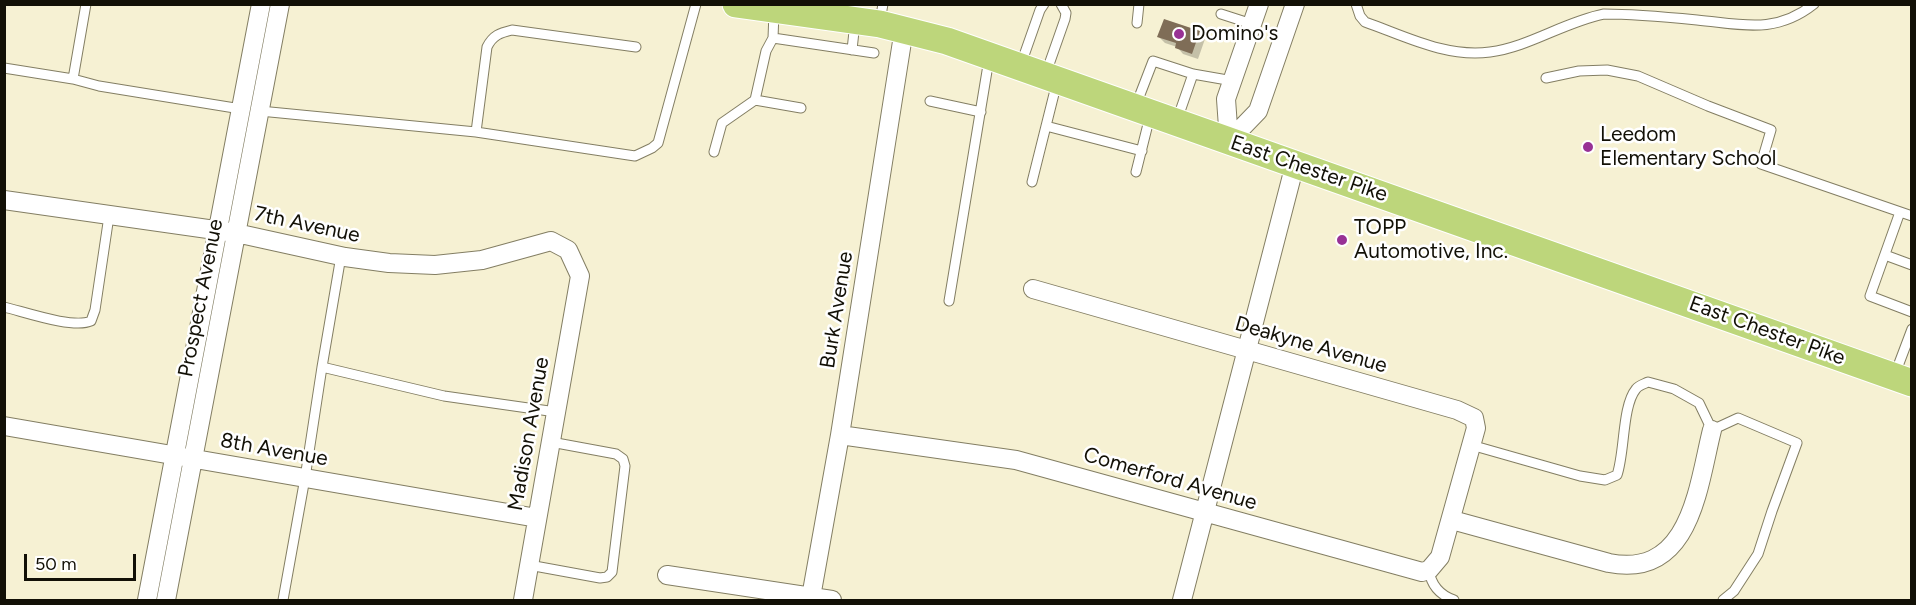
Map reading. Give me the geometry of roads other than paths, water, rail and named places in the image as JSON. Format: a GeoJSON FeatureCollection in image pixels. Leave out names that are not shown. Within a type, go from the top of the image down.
{"type":"FeatureCollection","features":[{"type":"Feature","properties":{"kind":"main road","name":"East Chester Pike"},"geometry":{"type":"LineString","coordinates":[[736,4],[779,9],[817,29],[874,18],[990,56],[1903,380]]}},
{"type":"Feature","properties":{"kind":"street","name":"Prospect Avenue"},"geometry":{"type":"LineString","coordinates":[[147,600],[261,4]]}},
{"type":"Feature","properties":{"kind":"street","name":"Prospect Avenue"},"geometry":{"type":"LineString","coordinates":[[166,600],[280,4]]}},
{"type":"Feature","properties":{"kind":"street"},"geometry":{"type":"LineString","coordinates":[[1229,141],[1226,99],[1259,4]]}},
{"type":"Feature","properties":{"kind":"street"},"geometry":{"type":"LineString","coordinates":[[1229,141],[1258,111],[1295,4]]}},
{"type":"Feature","properties":{"kind":"street","name":"Burk Avenue"},"geometry":{"type":"LineString","coordinates":[[811,597],[840,435],[874,18]]}},
{"type":"Feature","properties":{"kind":"street"},"geometry":{"type":"LineString","coordinates":[[1182,600],[1295,164]]}},
{"type":"Feature","properties":{"kind":"street","name":"7th Avenue"},"geometry":{"type":"LineString","coordinates":[[4,200],[236,234],[341,256],[389,263],[435,265],[483,260],[551,241],[568,250],[580,276]]}},
{"type":"Feature","properties":{"kind":"street","name":"Madison Avenue"},"geometry":{"type":"LineString","coordinates":[[523,600],[580,276]]}},
{"type":"Feature","properties":{"kind":"street","name":"Deakyne Avenue"},"geometry":{"type":"LineString","coordinates":[[1033,289],[1467,413],[1474,418],[1476,428],[1452,520]]}},
{"type":"Feature","properties":{"kind":"street","name":"8th Avenue"},"geometry":{"type":"LineString","coordinates":[[4,426],[537,518]]}},
{"type":"Feature","properties":{"kind":"street"},"geometry":{"type":"LineString","coordinates":[[1429,570],[1440,557],[1452,520],[1621,566],[1642,564],[1664,553],[1682,534],[1692,510],[1712,430]]}},
{"type":"Feature","properties":{"kind":"street","name":"Comerford Avenue"},"geometry":{"type":"LineString","coordinates":[[840,435],[1016,460],[1422,572],[1429,570]]}},
{"type":"Feature","properties":{"kind":"street"},"geometry":{"type":"LineString","coordinates":[[667,575],[720,592],[832,600]]}},
{"type":"Feature","properties":{"kind":"lane"},"geometry":{"type":"LineString","coordinates":[[72,79],[86,4]]}},
{"type":"Feature","properties":{"kind":"lane"},"geometry":{"type":"LineString","coordinates":[[260,111],[477,132],[635,156],[658,143],[696,4]]}},
{"type":"Feature","properties":{"kind":"lane"},"geometry":{"type":"LineString","coordinates":[[1032,183],[1046,126],[1041,74],[1040,10],[1044,4]]}},
{"type":"Feature","properties":{"kind":"lane"},"geometry":{"type":"LineString","coordinates":[[1041,74],[1065,19],[1066,14],[1061,4]]}},
{"type":"Feature","properties":{"kind":"lane"},"geometry":{"type":"LineString","coordinates":[[1137,23],[1139,4]]}},
{"type":"Feature","properties":{"kind":"lane"},"geometry":{"type":"LineString","coordinates":[[1356,4],[1365,22],[1430,47],[1475,53],[1518,45],[1588,17],[1604,14],[1700,20],[1746,27],[1772,24],[1806,11],[1814,4]]}},
{"type":"Feature","properties":{"kind":"lane"},"geometry":{"type":"LineString","coordinates":[[714,152],[722,123],[755,100],[765,51],[773,38],[779,9]]}},
{"type":"Feature","properties":{"kind":"lane"},"geometry":{"type":"LineString","coordinates":[[1221,14],[1252,24]]}},
{"type":"Feature","properties":{"kind":"lane"},"geometry":{"type":"LineString","coordinates":[[852,50],[874,18]]}},
{"type":"Feature","properties":{"kind":"lane"},"geometry":{"type":"LineString","coordinates":[[773,38],[817,29],[852,50],[874,53]]}},
{"type":"Feature","properties":{"kind":"lane"},"geometry":{"type":"LineString","coordinates":[[477,132],[487,46],[500,33],[512,30],[636,47]]}},
{"type":"Feature","properties":{"kind":"lane"},"geometry":{"type":"LineString","coordinates":[[949,302],[990,56]]}},
{"type":"Feature","properties":{"kind":"lane"},"geometry":{"type":"LineString","coordinates":[[1136,172],[1142,151],[1143,110],[1153,61],[1193,75],[1233,81]]}},
{"type":"Feature","properties":{"kind":"lane"},"geometry":{"type":"LineString","coordinates":[[4,68],[241,110]]}},
{"type":"Feature","properties":{"kind":"lane"},"geometry":{"type":"LineString","coordinates":[[1546,78],[1579,71],[1607,70],[1638,76],[1771,130],[1761,164],[1911,216]]}},
{"type":"Feature","properties":{"kind":"lane"},"geometry":{"type":"LineString","coordinates":[[1176,122],[1193,75]]}},
{"type":"Feature","properties":{"kind":"lane"},"geometry":{"type":"LineString","coordinates":[[755,100],[801,108]]}},
{"type":"Feature","properties":{"kind":"lane"},"geometry":{"type":"LineString","coordinates":[[930,101],[981,112]]}},
{"type":"Feature","properties":{"kind":"lane"},"geometry":{"type":"LineString","coordinates":[[1046,126],[1142,151]]}},
{"type":"Feature","properties":{"kind":"lane"},"geometry":{"type":"LineString","coordinates":[[1900,212],[1870,296],[1911,312]]}},
{"type":"Feature","properties":{"kind":"lane"},"geometry":{"type":"LineString","coordinates":[[4,307],[68,322],[85,324],[91,321],[95,310],[109,216]]}},
{"type":"Feature","properties":{"kind":"lane"},"geometry":{"type":"LineString","coordinates":[[1885,255],[1911,265]]}},
{"type":"Feature","properties":{"kind":"lane"},"geometry":{"type":"LineString","coordinates":[[283,600],[341,256]]}},
{"type":"Feature","properties":{"kind":"lane"},"geometry":{"type":"LineString","coordinates":[[1903,380],[1911,329]]}},
{"type":"Feature","properties":{"kind":"lane"},"geometry":{"type":"LineString","coordinates":[[322,367],[444,396],[556,412]]}},
{"type":"Feature","properties":{"kind":"lane"},"geometry":{"type":"LineString","coordinates":[[1471,445],[1580,476],[1605,480],[1617,475],[1622,461],[1625,429],[1632,396],[1638,387],[1648,382],[1674,389],[1700,403],[1712,430],[1738,418],[1797,443],[1758,555],[1734,591],[1723,600]]}},
{"type":"Feature","properties":{"kind":"lane"},"geometry":{"type":"LineString","coordinates":[[529,565],[600,578],[608,578],[612,572],[625,466],[622,459],[616,454],[550,442]]}},
{"type":"Feature","properties":{"kind":"lane"},"geometry":{"type":"LineString","coordinates":[[1429,570],[1431,583],[1447,598],[1454,600]]}},
{"type":"Feature","properties":{"kind":"place","name":"Domino's"},"geometry":{"type":"Point","coordinates":[1179,34]}},
{"type":"Feature","properties":{"kind":"place","name":"Leedom Elementary School"},"geometry":{"type":"Point","coordinates":[1588,147]}},
{"type":"Feature","properties":{"kind":"place","name":"TOPP Automotive, Inc."},"geometry":{"type":"Point","coordinates":[1342,240]}}]}
